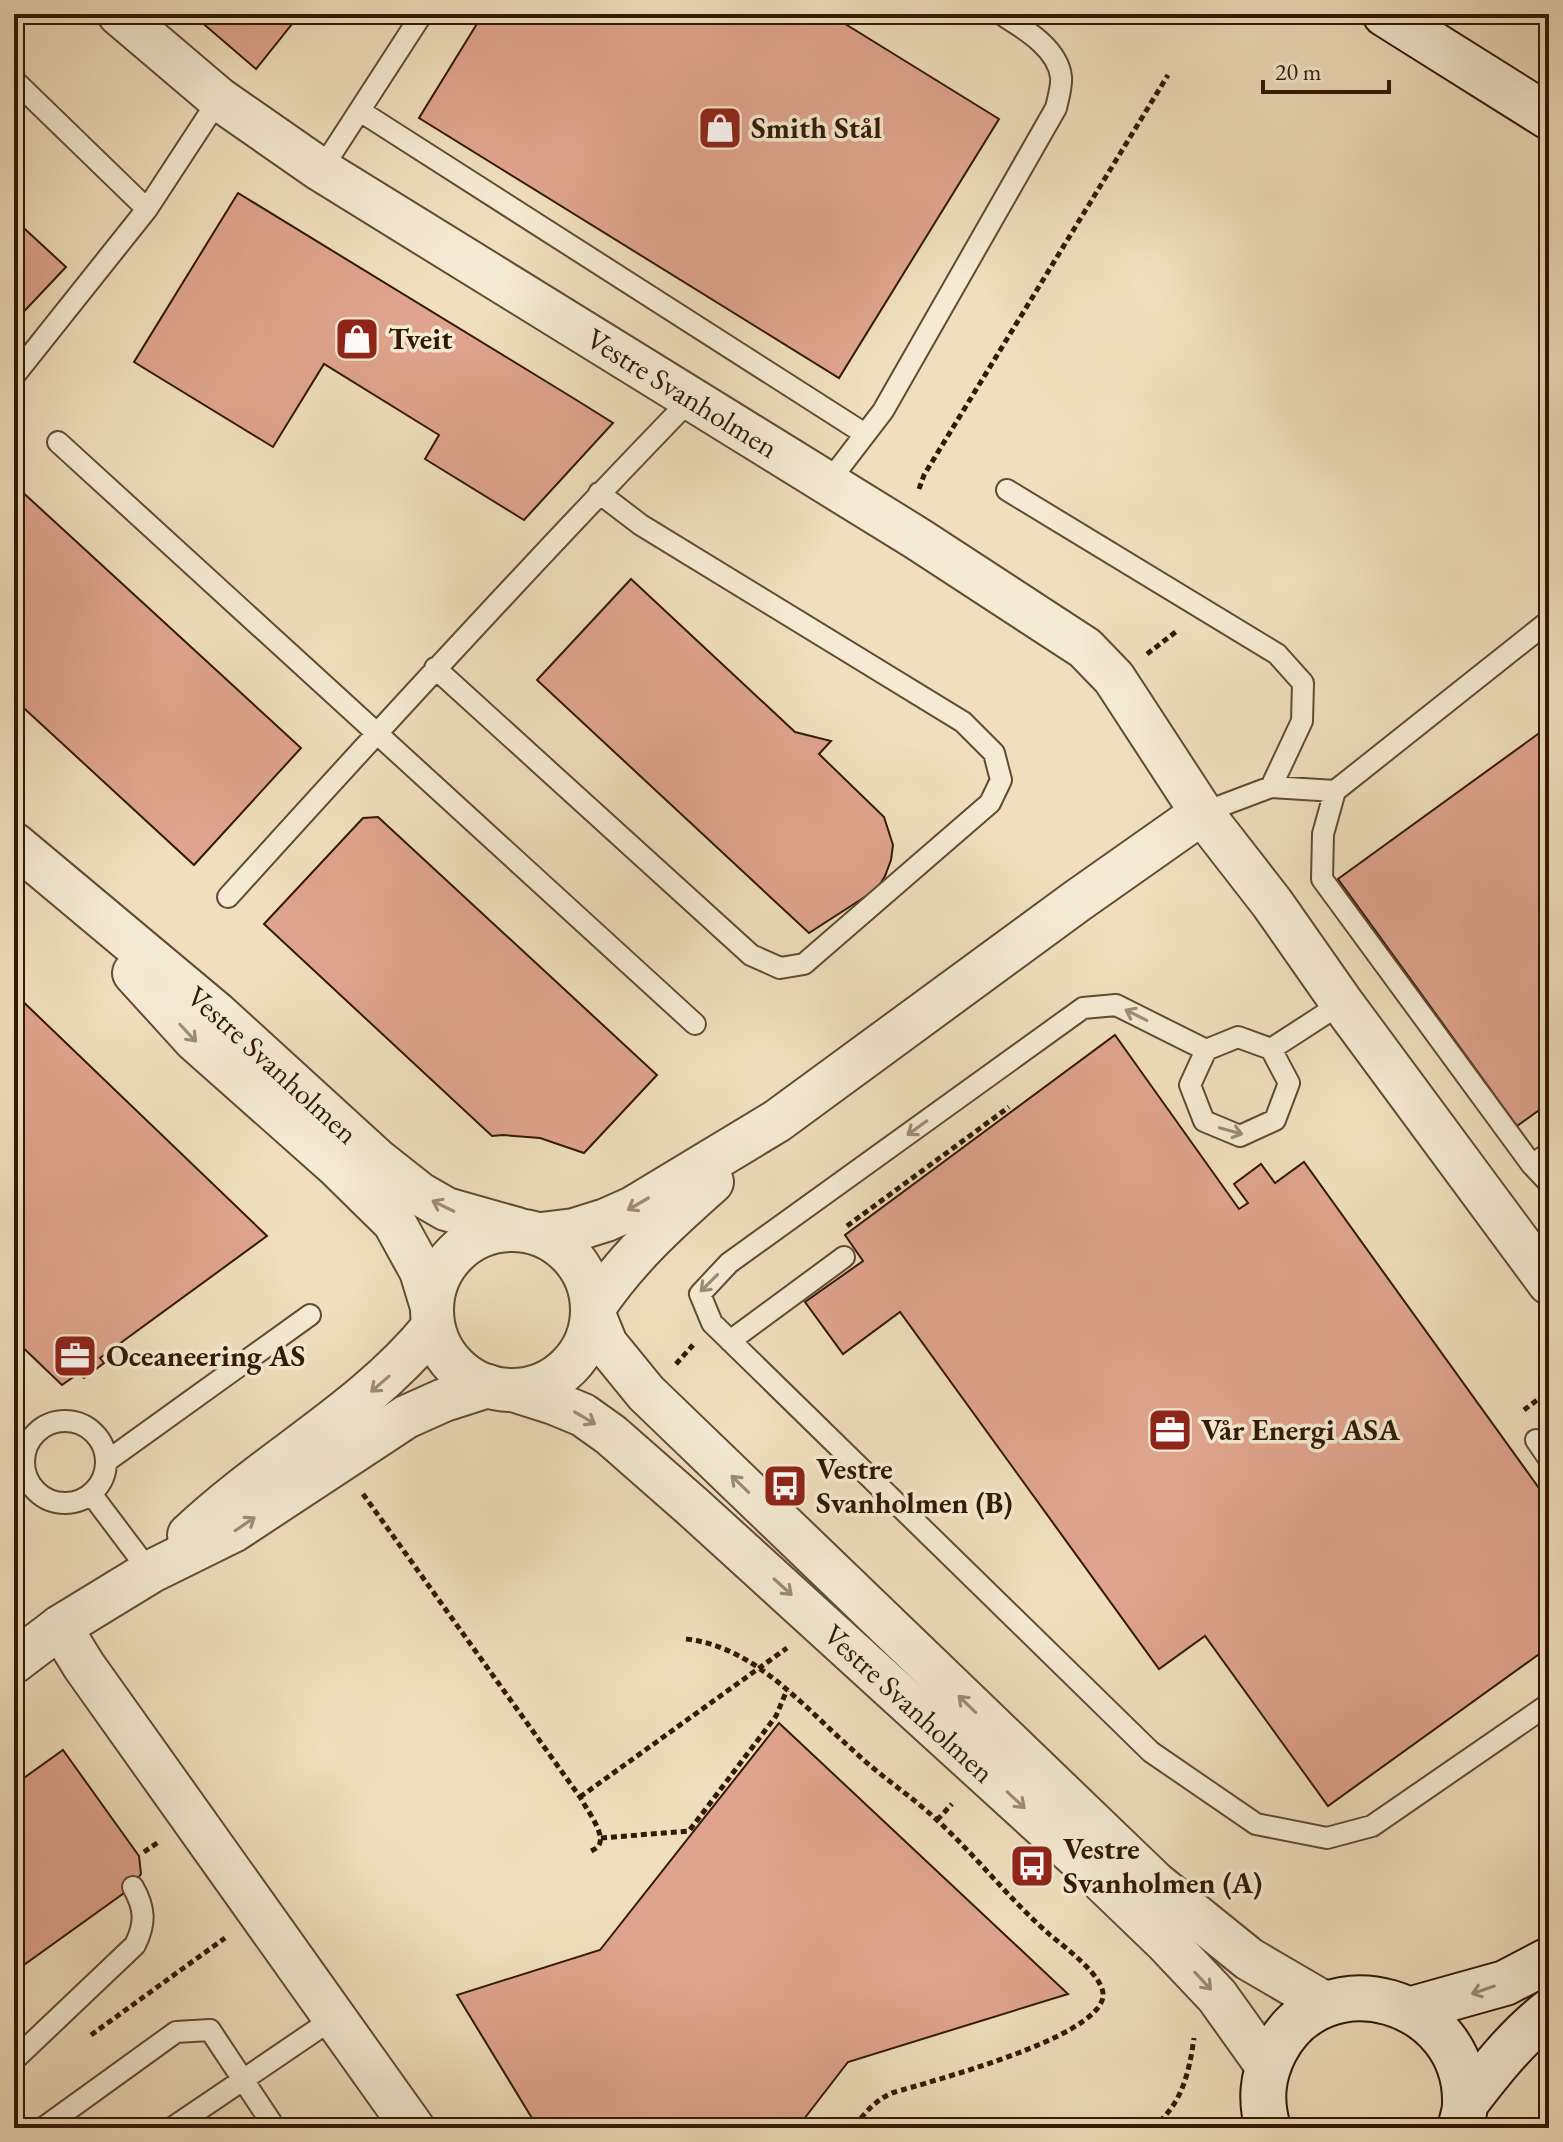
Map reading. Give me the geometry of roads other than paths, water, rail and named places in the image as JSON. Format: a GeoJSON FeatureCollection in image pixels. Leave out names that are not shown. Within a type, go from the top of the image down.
{"type":"FeatureCollection","features":[{"type":"Feature","properties":{"kind":"main road"},"geometry":{"type":"LineString","coordinates":[[1385,14],[1549,117]]}},
{"type":"Feature","properties":{"kind":"main road"},"geometry":{"type":"LineString","coordinates":[[1412,2009],[1505,1983],[1549,1960]]}},
{"type":"Feature","properties":{"kind":"main road"},"geometry":{"type":"LineString","coordinates":[[1260,2108],[1281,2040],[1301,2018],[1326,2004],[1355,1998],[1385,1999],[1412,2009],[1441,2034],[1459,2067],[1462,2116]]}},
{"type":"Feature","properties":{"kind":"main road"},"geometry":{"type":"LineString","coordinates":[[1462,2116],[1499,2060],[1549,2012]]}},
{"type":"Feature","properties":{"kind":"street","name":"Vestre Svanholmen"},"geometry":{"type":"LineString","coordinates":[[119,14],[219,99],[321,170],[931,547],[1085,648],[1114,678],[1202,813],[1272,903],[1342,1003],[1542,1261]]}},
{"type":"Feature","properties":{"kind":"street"},"geometry":{"type":"LineString","coordinates":[[150,1572],[216,1509],[380,1385],[410,1357],[433,1317],[437,1282],[449,1260],[468,1242],[491,1232],[574,1230],[633,1208],[777,1121],[1202,813]]}},
{"type":"Feature","properties":{"kind":"street","name":"Vestre Svanholmen"},"geometry":{"type":"LineString","coordinates":[[28,857],[216,1013],[377,1160],[420,1194],[446,1209],[529,1232]]}},
{"type":"Feature","properties":{"kind":"street","name":"Vestre Svanholmen"},"geometry":{"type":"LineString","coordinates":[[28,857],[195,1040],[337,1166],[394,1222],[421,1271],[433,1317]]}},
{"type":"Feature","properties":{"kind":"street"},"geometry":{"type":"LineString","coordinates":[[593,1310],[625,1263],[777,1121]]}},
{"type":"Feature","properties":{"kind":"street"},"geometry":{"type":"LineString","coordinates":[[14,1662],[60,1627],[150,1572],[233,1531],[406,1417],[444,1400],[500,1388],[537,1386],[559,1375],[577,1358],[589,1336],[593,1310],[590,1287],[579,1265],[562,1247],[529,1232]]}},
{"type":"Feature","properties":{"kind":"street","name":"Vestre Svanholmen"},"geometry":{"type":"LineString","coordinates":[[593,1310],[606,1344],[646,1393],[1121,1851],[1188,1911],[1249,1959],[1326,2004]]}},
{"type":"Feature","properties":{"kind":"street"},"geometry":{"type":"LineString","coordinates":[[433,1317],[444,1353],[463,1373],[500,1388]]}},
{"type":"Feature","properties":{"kind":"street","name":"Vestre Svanholmen"},"geometry":{"type":"LineString","coordinates":[[500,1388],[554,1403],[583,1415],[611,1435],[1064,1845],[1166,1942],[1217,1996],[1260,2108]]}},
{"type":"Feature","properties":{"kind":"street"},"geometry":{"type":"LineString","coordinates":[[60,1627],[84,1666],[413,2128]]}},
{"type":"Feature","properties":{"kind":"lane"},"geometry":{"type":"LineString","coordinates":[[321,170],[422,14]]}},
{"type":"Feature","properties":{"kind":"lane"},"geometry":{"type":"LineString","coordinates":[[827,484],[883,411],[1056,108],[1061,77],[1054,57],[1025,30],[1001,14]]}},
{"type":"Feature","properties":{"kind":"lane"},"geometry":{"type":"LineString","coordinates":[[14,80],[147,209]]}},
{"type":"Feature","properties":{"kind":"lane"},"geometry":{"type":"LineString","coordinates":[[14,376],[147,209],[219,99]]}},
{"type":"Feature","properties":{"kind":"lane"},"geometry":{"type":"LineString","coordinates":[[360,111],[865,434]]}},
{"type":"Feature","properties":{"kind":"lane"},"geometry":{"type":"LineString","coordinates":[[228,897],[435,668],[691,399]]}},
{"type":"Feature","properties":{"kind":"lane"},"geometry":{"type":"LineString","coordinates":[[58,442],[695,1024]]}},
{"type":"Feature","properties":{"kind":"lane"},"geometry":{"type":"LineString","coordinates":[[1007,490],[1277,654],[1303,683],[1302,721],[1271,787]]}},
{"type":"Feature","properties":{"kind":"lane"},"geometry":{"type":"LineString","coordinates":[[435,668],[751,955],[780,968],[804,964],[990,803],[1001,780],[994,753],[963,722],[641,525],[599,493]]}},
{"type":"Feature","properties":{"kind":"lane"},"geometry":{"type":"LineString","coordinates":[[1549,621],[1335,791],[1323,834],[1322,879],[1541,1159],[1549,1183]]}},
{"type":"Feature","properties":{"kind":"lane"},"geometry":{"type":"LineString","coordinates":[[1202,813],[1271,787],[1335,791]]}},
{"type":"Feature","properties":{"kind":"lane"},"geometry":{"type":"LineString","coordinates":[[1271,1049],[1342,1003]]}},
{"type":"Feature","properties":{"kind":"lane"},"geometry":{"type":"LineString","coordinates":[[1206,1050],[1116,1005],[1083,1008],[729,1263],[700,1294],[712,1323],[1151,1752],[1256,1824],[1327,1838],[1372,1826],[1549,1704]]}},
{"type":"Feature","properties":{"kind":"lane"},"geometry":{"type":"LineString","coordinates":[[1238,1037],[1271,1049],[1289,1083],[1275,1120],[1240,1136],[1204,1121],[1190,1085],[1206,1050],[1238,1037]]}},
{"type":"Feature","properties":{"kind":"lane"},"geometry":{"type":"LineString","coordinates":[[730,1341],[844,1257]]}},
{"type":"Feature","properties":{"kind":"lane"},"geometry":{"type":"LineString","coordinates":[[107,1461],[310,1315]]}},
{"type":"Feature","properties":{"kind":"lane"},"geometry":{"type":"LineString","coordinates":[[54,1422],[79,1423],[99,1437],[107,1461],[104,1479],[92,1495],[69,1504],[45,1499],[28,1481],[23,1458],[34,1435],[54,1422]]}},
{"type":"Feature","properties":{"kind":"lane"},"geometry":{"type":"LineString","coordinates":[[1536,1440],[1549,1459]]}},
{"type":"Feature","properties":{"kind":"lane"},"geometry":{"type":"LineString","coordinates":[[92,1495],[150,1572]]}},
{"type":"Feature","properties":{"kind":"lane"},"geometry":{"type":"LineString","coordinates":[[17,2055],[135,1945],[144,1917],[133,1887]]}},
{"type":"Feature","properties":{"kind":"lane"},"geometry":{"type":"LineString","coordinates":[[172,2128],[334,2018]]}},
{"type":"Feature","properties":{"kind":"lane"},"geometry":{"type":"LineString","coordinates":[[43,2128],[176,2032],[210,2030],[271,2122],[269,2128]]}},
{"type":"Feature","properties":{"kind":"place","name":"Smith Stål"},"geometry":{"type":"Point","coordinates":[720,128]}},
{"type":"Feature","properties":{"kind":"place","name":"Tveit"},"geometry":{"type":"Point","coordinates":[357,339]}},
{"type":"Feature","properties":{"kind":"place","name":"Oceaneering AS"},"geometry":{"type":"Point","coordinates":[75,1356]}},
{"type":"Feature","properties":{"kind":"place","name":"Vår Energi ASA"},"geometry":{"type":"Point","coordinates":[1170,1430]}},
{"type":"Feature","properties":{"kind":"place","name":"Vestre Svanholmen (B)"},"geometry":{"type":"Point","coordinates":[785,1486]}},
{"type":"Feature","properties":{"kind":"place","name":"Vestre Svanholmen (A)"},"geometry":{"type":"Point","coordinates":[1032,1866]}}]}
